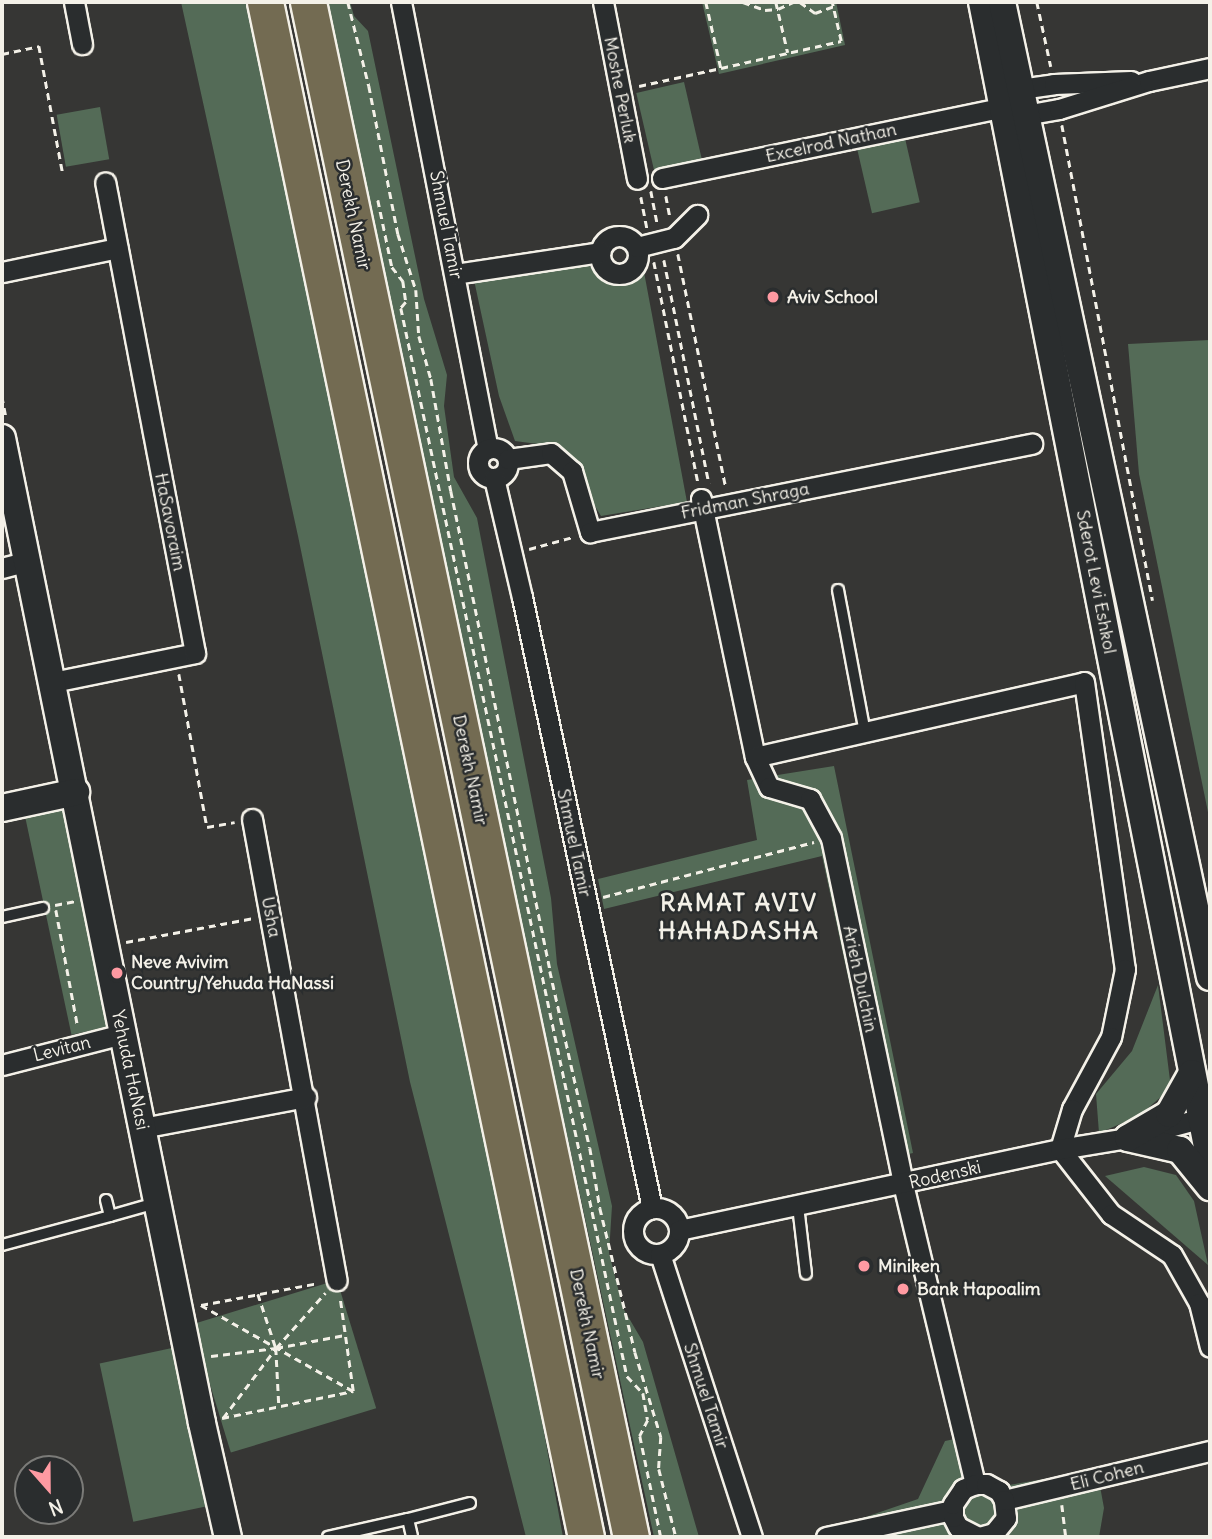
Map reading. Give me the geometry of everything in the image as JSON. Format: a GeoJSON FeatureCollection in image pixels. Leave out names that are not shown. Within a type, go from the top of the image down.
{"type":"FeatureCollection","features":[{"type":"Feature","properties":{"kind":"highway"},"geometry":{"type":"LineString","coordinates":[[265,2],[586,1537]]}},
{"type":"Feature","properties":{"kind":"highway","name":"Derekh Namir"},"geometry":{"type":"LineString","coordinates":[[308,2],[631,1537]]}},
{"type":"Feature","properties":{"kind":"street"},"geometry":{"type":"LineString","coordinates":[[74,2],[82,44]]}},
{"type":"Feature","properties":{"kind":"street","name":"Shmuel Tamir"},"geometry":{"type":"LineString","coordinates":[[401,2],[488,449]]}},
{"type":"Feature","properties":{"kind":"street","name":"Moshe Perluk"},"geometry":{"type":"LineString","coordinates":[[604,2],[637,179]]}},
{"type":"Feature","properties":{"kind":"street","name":"Sderot Levi Eshkol"},"geometry":{"type":"LineString","coordinates":[[982,2],[1015,104],[1210,977]]}},
{"type":"Feature","properties":{"kind":"street","name":"Sderot Levi Eshkol"},"geometry":{"type":"LineString","coordinates":[[1002,2],[1015,104],[1192,1073],[1206,1117],[1210,1162]]}},
{"type":"Feature","properties":{"kind":"street"},"geometry":{"type":"LineString","coordinates":[[1015,104],[1059,109],[1149,81],[1210,68]]}},
{"type":"Feature","properties":{"kind":"street"},"geometry":{"type":"LineString","coordinates":[[1015,104],[1054,84],[1149,81]]}},
{"type":"Feature","properties":{"kind":"street","name":"Excelrod Nathan"},"geometry":{"type":"LineString","coordinates":[[662,178],[1015,104]]}},
{"type":"Feature","properties":{"kind":"street","name":"HaSavoraim"},"geometry":{"type":"LineString","coordinates":[[105,183],[195,653],[175,657]]}},
{"type":"Feature","properties":{"kind":"street"},"geometry":{"type":"LineString","coordinates":[[656,242],[616,235],[605,241],[600,252],[606,269],[618,274],[635,265],[656,242],[697,215]]}},
{"type":"Feature","properties":{"kind":"street"},"geometry":{"type":"LineString","coordinates":[[2,272],[118,247]]}},
{"type":"Feature","properties":{"kind":"street"},"geometry":{"type":"LineString","coordinates":[[456,274],[600,252]]}},
{"type":"Feature","properties":{"kind":"street","name":"Yehuda HaNasi"},"geometry":{"type":"LineString","coordinates":[[2,438],[76,792],[122,1034],[228,1537]]}},
{"type":"Feature","properties":{"kind":"street","name":"Fridman Shraga"},"geometry":{"type":"LineString","coordinates":[[590,532],[704,498],[1032,444]]}},
{"type":"Feature","properties":{"kind":"street"},"geometry":{"type":"LineString","coordinates":[[488,449],[502,451],[508,460],[505,472],[494,478],[484,474],[479,466],[480,456],[488,449]]}},
{"type":"Feature","properties":{"kind":"street"},"geometry":{"type":"LineString","coordinates":[[508,460],[551,453],[572,471],[590,532]]}},
{"type":"Feature","properties":{"kind":"street","name":"Shmuel Tamir"},"geometry":{"type":"LineString","coordinates":[[494,478],[522,597],[652,1208]]}},
{"type":"Feature","properties":{"kind":"street","name":"Arieh Dulchin"},"geometry":{"type":"LineString","coordinates":[[704,498],[755,757],[769,787],[810,799],[831,838],[903,1184],[975,1484]]}},
{"type":"Feature","properties":{"kind":"street"},"geometry":{"type":"LineString","coordinates":[[2,568],[28,561]]}},
{"type":"Feature","properties":{"kind":"street"},"geometry":{"type":"LineString","coordinates":[[53,682],[175,657]]}},
{"type":"Feature","properties":{"kind":"street"},"geometry":{"type":"LineString","coordinates":[[755,757],[1084,682],[1125,970],[1111,1037],[1072,1109],[1060,1149],[1111,1214],[1172,1255],[1199,1303],[1210,1347]]}},
{"type":"Feature","properties":{"kind":"street"},"geometry":{"type":"LineString","coordinates":[[2,808],[76,792]]}},
{"type":"Feature","properties":{"kind":"street","name":"Usha"},"geometry":{"type":"LineString","coordinates":[[252,820],[306,1097],[337,1280]]}},
{"type":"Feature","properties":{"kind":"street","name":"Levitan"},"geometry":{"type":"LineString","coordinates":[[2,1065],[122,1034]]}},
{"type":"Feature","properties":{"kind":"street"},"geometry":{"type":"LineString","coordinates":[[1128,1138],[1169,1114],[1192,1073]]}},
{"type":"Feature","properties":{"kind":"street"},"geometry":{"type":"LineString","coordinates":[[142,1128],[306,1097]]}},
{"type":"Feature","properties":{"kind":"street","name":"Rodenski"},"geometry":{"type":"LineString","coordinates":[[679,1230],[1060,1149],[1128,1138],[1206,1117]]}},
{"type":"Feature","properties":{"kind":"street"},"geometry":{"type":"LineString","coordinates":[[1128,1138],[1180,1150],[1210,1187]]}},
{"type":"Feature","properties":{"kind":"street"},"geometry":{"type":"LineString","coordinates":[[652,1208],[666,1210],[673,1215],[679,1230],[674,1246],[660,1254],[643,1252],[633,1239],[633,1223],[637,1216],[652,1208]]}},
{"type":"Feature","properties":{"kind":"street","name":"Shmuel Tamir"},"geometry":{"type":"LineString","coordinates":[[660,1254],[751,1537]]}},
{"type":"Feature","properties":{"kind":"street","name":"Eli Cohen"},"geometry":{"type":"LineString","coordinates":[[1004,1500],[1210,1451]]}},
{"type":"Feature","properties":{"kind":"street"},"geometry":{"type":"LineString","coordinates":[[975,1484],[995,1488],[1004,1500],[1006,1518],[994,1533],[978,1537],[962,1531],[955,1522],[952,1510],[956,1496],[963,1489],[975,1484]]}},
{"type":"Feature","properties":{"kind":"street"},"geometry":{"type":"LineString","coordinates":[[827,1537],[952,1510]]}},
{"type":"Feature","properties":{"kind":"lane"},"geometry":{"type":"LineString","coordinates":[[838,590],[865,733]]}},
{"type":"Feature","properties":{"kind":"lane"},"geometry":{"type":"LineString","coordinates":[[2,917],[43,908]]}},
{"type":"Feature","properties":{"kind":"lane"},"geometry":{"type":"LineString","coordinates":[[106,1200],[110,1216]]}},
{"type":"Feature","properties":{"kind":"lane"},"geometry":{"type":"LineString","coordinates":[[2,1245],[157,1203]]}},
{"type":"Feature","properties":{"kind":"lane"},"geometry":{"type":"LineString","coordinates":[[798,1206],[806,1275]]}},
{"type":"Feature","properties":{"kind":"lane"},"geometry":{"type":"LineString","coordinates":[[328,1537],[470,1503]]}},
{"type":"Feature","properties":{"kind":"lane"},"geometry":{"type":"LineString","coordinates":[[408,1519],[412,1537]]}},
{"type":"Feature","properties":{"kind":"path"},"geometry":{"type":"LineString","coordinates":[[348,2],[369,86],[398,234],[416,290],[419,336],[431,379],[450,491],[550,971],[590,1149],[600,1208],[635,1352],[656,1414],[661,1437],[659,1469],[676,1537]]}},
{"type":"Feature","properties":{"kind":"path"},"geometry":{"type":"LineString","coordinates":[[706,2],[721,68]]}},
{"type":"Feature","properties":{"kind":"path"},"geometry":{"type":"LineString","coordinates":[[743,2],[754,8],[778,9],[793,2]]}},
{"type":"Feature","properties":{"kind":"path"},"geometry":{"type":"LineString","coordinates":[[776,2],[788,53]]}},
{"type":"Feature","properties":{"kind":"path"},"geometry":{"type":"LineString","coordinates":[[620,90],[841,41],[834,4],[815,13],[800,2]]}},
{"type":"Feature","properties":{"kind":"path"},"geometry":{"type":"LineString","coordinates":[[1037,2],[1054,84]]}},
{"type":"Feature","properties":{"kind":"path"},"geometry":{"type":"LineString","coordinates":[[2,54],[39,46],[63,174]]}},
{"type":"Feature","properties":{"kind":"path"},"geometry":{"type":"LineString","coordinates":[[1059,109],[1155,612]]}},
{"type":"Feature","properties":{"kind":"path"},"geometry":{"type":"LineString","coordinates":[[704,498],[656,242],[649,181],[662,178],[656,242],[704,498]]}},
{"type":"Feature","properties":{"kind":"path"},"geometry":{"type":"LineString","coordinates":[[637,179],[727,494]]}},
{"type":"Feature","properties":{"kind":"path"},"geometry":{"type":"LineString","coordinates":[[375,188],[392,267],[403,281],[406,302],[401,307],[627,1376],[643,1392],[648,1420],[640,1436],[661,1537]]}},
{"type":"Feature","properties":{"kind":"path"},"geometry":{"type":"LineString","coordinates":[[510,554],[590,532]]}},
{"type":"Feature","properties":{"kind":"path"},"geometry":{"type":"LineString","coordinates":[[175,657],[207,827],[252,820]]}},
{"type":"Feature","properties":{"kind":"path"},"geometry":{"type":"LineString","coordinates":[[586,901],[831,838]]}},
{"type":"Feature","properties":{"kind":"path"},"geometry":{"type":"LineString","coordinates":[[43,908],[55,905],[81,1045]]}},
{"type":"Feature","properties":{"kind":"path"},"geometry":{"type":"LineString","coordinates":[[105,946],[271,915]]}},
{"type":"Feature","properties":{"kind":"path"},"geometry":{"type":"LineString","coordinates":[[201,1305],[337,1280]]}},
{"type":"Feature","properties":{"kind":"path"},"geometry":{"type":"LineString","coordinates":[[337,1280],[353,1391]]}},
{"type":"Feature","properties":{"kind":"path"},"geometry":{"type":"LineString","coordinates":[[222,1418],[276,1348],[337,1280]]}},
{"type":"Feature","properties":{"kind":"path"},"geometry":{"type":"LineString","coordinates":[[258,1294],[276,1348],[279,1406]]}},
{"type":"Feature","properties":{"kind":"path"},"geometry":{"type":"LineString","coordinates":[[201,1305],[353,1391]]}},
{"type":"Feature","properties":{"kind":"path"},"geometry":{"type":"LineString","coordinates":[[201,1305],[204,1318]]}},
{"type":"Feature","properties":{"kind":"path"},"geometry":{"type":"LineString","coordinates":[[213,1368],[211,1356],[276,1348],[345,1335]]}},
{"type":"Feature","properties":{"kind":"path"},"geometry":{"type":"LineString","coordinates":[[222,1418],[353,1391]]}},
{"type":"Feature","properties":{"kind":"path"},"geometry":{"type":"LineString","coordinates":[[220,1406],[222,1418]]}},
{"type":"Feature","properties":{"kind":"path"},"geometry":{"type":"LineString","coordinates":[[1059,1488],[1066,1537]]}},
{"type":"Feature","properties":{"kind":"green space"},"geometry":{"type":"Polygon","coordinates":[[[181,2],[252,2],[477,1063],[563,1537],[526,1537],[410,1082],[298,536],[181,2]]]}},
{"type":"Feature","properties":{"kind":"green space"},"geometry":{"type":"Polygon","coordinates":[[[327,2],[350,2],[354,16],[368,31],[424,299],[447,375],[444,406],[454,477],[477,518],[551,898],[557,964],[612,1206],[609,1253],[623,1308],[643,1342],[699,1537],[654,1537],[432,511],[327,2]]]}},
{"type":"Feature","properties":{"kind":"green space"},"geometry":{"type":"Polygon","coordinates":[[[702,2],[836,2],[845,45],[719,74],[702,2]]]}},
{"type":"Feature","properties":{"kind":"green space"},"geometry":{"type":"Polygon","coordinates":[[[684,82],[702,160],[654,171],[636,93],[684,82]]]}},
{"type":"Feature","properties":{"kind":"green space"},"geometry":{"type":"Polygon","coordinates":[[[100,107],[109,159],[66,167],[57,115],[100,107]]]}},
{"type":"Feature","properties":{"kind":"green space"},"geometry":{"type":"Polygon","coordinates":[[[904,134],[920,202],[872,213],[856,145],[904,134]]]}},
{"type":"Feature","properties":{"kind":"green space"},"geometry":{"type":"Polygon","coordinates":[[[582,260],[602,277],[628,284],[644,272],[687,502],[601,516],[587,493],[579,463],[553,446],[515,441],[499,396],[474,280],[582,260]]]}},
{"type":"Feature","properties":{"kind":"green space"},"geometry":{"type":"Polygon","coordinates":[[[1210,340],[1210,822],[1139,474],[1128,344],[1210,340]]]}},
{"type":"Feature","properties":{"kind":"green space"},"geometry":{"type":"Polygon","coordinates":[[[834,766],[913,1153],[887,1159],[822,856],[604,909],[598,879],[757,840],[747,780],[834,766]]]}},
{"type":"Feature","properties":{"kind":"green space"},"geometry":{"type":"Polygon","coordinates":[[[66,807],[113,1026],[71,1035],[25,816],[66,807]]]}},
{"type":"Feature","properties":{"kind":"green space"},"geometry":{"type":"Polygon","coordinates":[[[1158,985],[1171,1088],[1139,1116],[1099,1133],[1096,1094],[1132,1051],[1158,985]]]}},
{"type":"Feature","properties":{"kind":"green space"},"geometry":{"type":"Polygon","coordinates":[[[1144,1167],[1176,1175],[1194,1201],[1208,1265],[1105,1176],[1144,1167]]]}},
{"type":"Feature","properties":{"kind":"green space"},"geometry":{"type":"Polygon","coordinates":[[[337,1280],[376,1408],[231,1453],[192,1324],[337,1280]]]}},
{"type":"Feature","properties":{"kind":"green space"},"geometry":{"type":"Polygon","coordinates":[[[172,1348],[206,1506],[133,1522],[100,1363],[172,1348]]]}},
{"type":"Feature","properties":{"kind":"green space"},"geometry":{"type":"Polygon","coordinates":[[[974,1435],[985,1478],[1009,1485],[1097,1470],[1104,1508],[1099,1537],[857,1537],[851,1522],[918,1499],[945,1441],[974,1435]]]}},
{"type":"Feature","properties":{"kind":"place","name":"Aviv School"},"geometry":{"type":"Point","coordinates":[773,297]}},
{"type":"Feature","properties":{"kind":"place","name":"Neve Avivim Country/Yehuda HaNassi"},"geometry":{"type":"Point","coordinates":[117,973]}},
{"type":"Feature","properties":{"kind":"place","name":"Miniken"},"geometry":{"type":"Point","coordinates":[864,1266]}},
{"type":"Feature","properties":{"kind":"place","name":"Bank Hapoalim"},"geometry":{"type":"Point","coordinates":[903,1289]}},
{"type":"Feature","properties":{"kind":"district","name":"RAMAT AVIV HAHADASHA"},"geometry":{"type":"Point","coordinates":[739,917]}}]}
